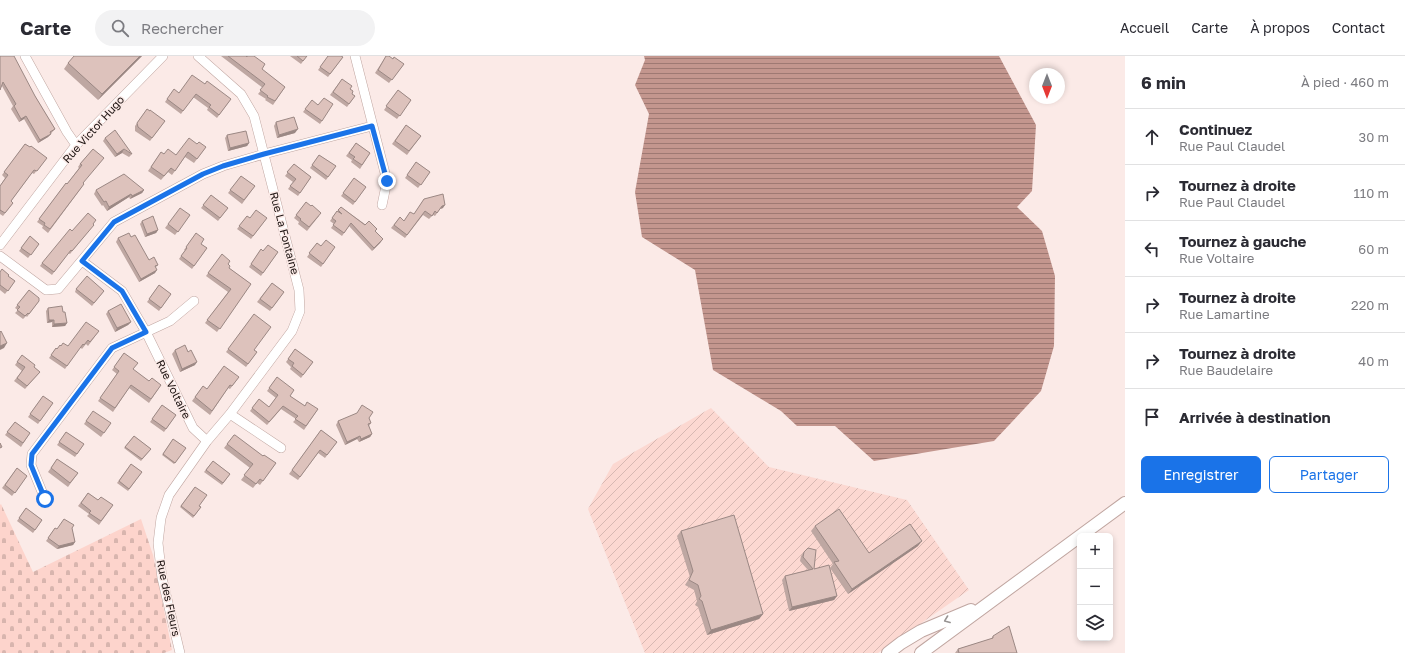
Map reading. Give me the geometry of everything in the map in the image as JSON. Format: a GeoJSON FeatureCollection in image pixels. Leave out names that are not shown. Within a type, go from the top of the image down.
{"type":"FeatureCollection","features":[{"type":"Feature","properties":{"kind":"main road"},"geometry":{"type":"LineString","coordinates":[[921,653],[1125,503]]}},
{"type":"Feature","properties":{"kind":"main road"},"geometry":{"type":"LineString","coordinates":[[888,653],[921,631],[954,618],[995,598]]}},
{"type":"Feature","properties":{"kind":"street"},"geometry":{"type":"LineString","coordinates":[[26,56],[67,132],[76,145]]}},
{"type":"Feature","properties":{"kind":"street","name":"Rue Victor Hugo"},"geometry":{"type":"LineString","coordinates":[[0,245],[76,145],[162,56]]}},
{"type":"Feature","properties":{"kind":"street","name":"Rue La Fontaine"},"geometry":{"type":"LineString","coordinates":[[158,544],[161,518],[169,495],[207,441],[230,414],[292,331],[300,311],[299,290],[254,116],[241,94],[198,56]]}},
{"type":"Feature","properties":{"kind":"street"},"geometry":{"type":"LineString","coordinates":[[355,56],[387,181],[382,205]]}},
{"type":"Feature","properties":{"kind":"street"},"geometry":{"type":"LineString","coordinates":[[0,256],[46,290],[58,290],[114,222],[203,174],[223,166],[264,154],[372,126]]}},
{"type":"Feature","properties":{"kind":"street","name":"Rue Voltaire"},"geometry":{"type":"LineString","coordinates":[[82,261],[122,291],[146,332],[193,428],[207,441]]}},
{"type":"Feature","properties":{"kind":"street"},"geometry":{"type":"LineString","coordinates":[[45,499],[31,465],[32,454],[112,348],[170,321],[194,301]]}},
{"type":"Feature","properties":{"kind":"street"},"geometry":{"type":"LineString","coordinates":[[230,414],[281,448]]}},
{"type":"Feature","properties":{"kind":"street","name":"Rue des Fleurs"},"geometry":{"type":"LineString","coordinates":[[158,544],[162,578],[180,653]]}},
{"type":"Feature","properties":{"kind":"shaded area"},"geometry":{"type":"Polygon","coordinates":[[[644,56],[999,56],[1036,125],[1032,191],[1017,207],[1042,231],[1055,276],[1054,346],[1041,391],[994,441],[874,461],[835,426],[797,426],[781,411],[713,370],[695,270],[642,237],[635,192],[649,114],[635,85],[645,60],[644,56]]]}},
{"type":"Feature","properties":{"kind":"shaded area"},"geometry":{"type":"Polygon","coordinates":[[[711,408],[769,467],[907,500],[969,590],[878,653],[645,653],[588,509],[613,464],[711,408]]]}},
{"type":"Feature","properties":{"kind":"green space"},"geometry":{"type":"Polygon","coordinates":[[[1,504],[33,572],[141,519],[153,555],[172,650],[164,653],[0,653],[1,504]]]}},
{"type":"Feature","properties":{"kind":"building"},"geometry":{"type":"Polygon","coordinates":[[[0,56],[14,56],[35,96],[55,129],[50,132],[51,134],[40,140],[26,116],[21,119],[14,106],[16,104],[3,82],[0,90],[0,56]]]}},
{"type":"Feature","properties":{"kind":"building"},"geometry":{"type":"Polygon","coordinates":[[[74,56],[140,56],[102,94],[68,63],[74,56]]]}},
{"type":"Feature","properties":{"kind":"building"},"geometry":{"type":"Polygon","coordinates":[[[228,56],[254,56],[265,64],[262,69],[285,87],[275,101],[267,97],[268,96],[260,90],[265,84],[228,56]]]}},
{"type":"Feature","properties":{"kind":"building"},"geometry":{"type":"Polygon","coordinates":[[[297,56],[307,56],[303,61],[297,56]]]}},
{"type":"Feature","properties":{"kind":"building"},"geometry":{"type":"Polygon","coordinates":[[[328,56],[343,57],[330,74],[320,67],[328,56]]]}},
{"type":"Feature","properties":{"kind":"building"},"geometry":{"type":"Polygon","coordinates":[[[386,56],[393,59],[394,57],[404,64],[392,80],[378,70],[386,56]]]}},
{"type":"Feature","properties":{"kind":"building"},"geometry":{"type":"Polygon","coordinates":[[[192,75],[205,84],[207,81],[231,99],[219,115],[209,107],[211,105],[196,94],[183,111],[167,99],[174,89],[179,93],[192,75]]]}},
{"type":"Feature","properties":{"kind":"building"},"geometry":{"type":"Polygon","coordinates":[[[342,79],[352,86],[350,89],[353,91],[352,94],[355,96],[349,104],[333,92],[342,79]]]}},
{"type":"Feature","properties":{"kind":"building"},"geometry":{"type":"Polygon","coordinates":[[[398,90],[411,100],[400,116],[386,106],[398,90]]]}},
{"type":"Feature","properties":{"kind":"building"},"geometry":{"type":"Polygon","coordinates":[[[324,98],[333,104],[322,121],[305,109],[312,100],[318,105],[324,98]]]}},
{"type":"Feature","properties":{"kind":"building"},"geometry":{"type":"Polygon","coordinates":[[[147,109],[165,121],[152,138],[138,127],[137,123],[147,109]]]}},
{"type":"Feature","properties":{"kind":"building"},"geometry":{"type":"Polygon","coordinates":[[[294,117],[298,129],[279,135],[276,122],[294,117]]]}},
{"type":"Feature","properties":{"kind":"building"},"geometry":{"type":"Polygon","coordinates":[[[406,125],[421,136],[409,151],[395,141],[406,125]]]}},
{"type":"Feature","properties":{"kind":"building"},"geometry":{"type":"Polygon","coordinates":[[[115,130],[132,154],[124,149],[117,154],[105,138],[115,130]]]}},
{"type":"Feature","properties":{"kind":"building"},"geometry":{"type":"Polygon","coordinates":[[[246,131],[249,143],[230,148],[227,135],[246,131]]]}},
{"type":"Feature","properties":{"kind":"building"},"geometry":{"type":"Polygon","coordinates":[[[189,138],[197,144],[199,142],[206,147],[197,159],[188,152],[175,171],[171,168],[164,176],[151,167],[161,152],[164,154],[168,149],[176,155],[189,138]]]}},
{"type":"Feature","properties":{"kind":"building"},"geometry":{"type":"Polygon","coordinates":[[[356,143],[370,153],[362,165],[353,159],[355,157],[349,153],[356,143]]]}},
{"type":"Feature","properties":{"kind":"building"},"geometry":{"type":"Polygon","coordinates":[[[25,144],[30,147],[31,146],[47,158],[37,171],[34,170],[11,201],[13,203],[5,213],[0,210],[0,186],[8,175],[4,172],[25,144]]]}},
{"type":"Feature","properties":{"kind":"building"},"geometry":{"type":"Polygon","coordinates":[[[93,149],[104,158],[83,183],[84,184],[50,229],[39,219],[93,149]]]}},
{"type":"Feature","properties":{"kind":"building"},"geometry":{"type":"Polygon","coordinates":[[[319,155],[336,166],[328,177],[312,165],[319,155]]]}},
{"type":"Feature","properties":{"kind":"building"},"geometry":{"type":"Polygon","coordinates":[[[416,162],[430,172],[421,185],[407,175],[416,162]]]}},
{"type":"Feature","properties":{"kind":"building"},"geometry":{"type":"Polygon","coordinates":[[[294,164],[311,177],[300,193],[290,186],[296,179],[287,172],[294,164]]]}},
{"type":"Feature","properties":{"kind":"building"},"geometry":{"type":"Polygon","coordinates":[[[124,174],[144,190],[132,196],[131,194],[109,207],[106,201],[104,202],[96,190],[124,174]]]}},
{"type":"Feature","properties":{"kind":"building"},"geometry":{"type":"Polygon","coordinates":[[[241,176],[255,186],[244,200],[230,190],[241,176]]]}},
{"type":"Feature","properties":{"kind":"building"},"geometry":{"type":"Polygon","coordinates":[[[354,178],[366,187],[355,202],[343,193],[354,178]]]}},
{"type":"Feature","properties":{"kind":"building"},"geometry":{"type":"Polygon","coordinates":[[[443,194],[445,205],[442,206],[437,213],[435,211],[432,216],[425,211],[407,235],[394,225],[400,217],[404,221],[410,212],[414,214],[424,199],[443,194]]]}},
{"type":"Feature","properties":{"kind":"building"},"geometry":{"type":"Polygon","coordinates":[[[211,195],[228,208],[220,218],[203,205],[211,195]]]}},
{"type":"Feature","properties":{"kind":"building"},"geometry":{"type":"Polygon","coordinates":[[[306,202],[321,213],[309,227],[296,215],[306,202]]]}},
{"type":"Feature","properties":{"kind":"building"},"geometry":{"type":"Polygon","coordinates":[[[341,207],[365,225],[369,221],[377,229],[375,231],[383,239],[374,248],[351,223],[344,233],[333,225],[336,221],[332,218],[337,211],[342,214],[338,210],[341,207]]]}},
{"type":"Feature","properties":{"kind":"building"},"geometry":{"type":"Polygon","coordinates":[[[180,208],[190,215],[178,232],[168,224],[180,208]]]}},
{"type":"Feature","properties":{"kind":"building"},"geometry":{"type":"Polygon","coordinates":[[[256,210],[267,218],[253,236],[239,226],[247,216],[250,218],[256,210]]]}},
{"type":"Feature","properties":{"kind":"building"},"geometry":{"type":"Polygon","coordinates":[[[88,213],[96,220],[93,224],[94,225],[72,251],[71,250],[54,272],[42,263],[70,229],[72,231],[88,213]]]}},
{"type":"Feature","properties":{"kind":"building"},"geometry":{"type":"Polygon","coordinates":[[[153,216],[158,230],[147,234],[142,221],[153,216]]]}},
{"type":"Feature","properties":{"kind":"building"},"geometry":{"type":"Polygon","coordinates":[[[129,233],[131,237],[135,235],[149,260],[154,257],[158,265],[155,266],[157,270],[141,279],[118,238],[129,233]]]}},
{"type":"Feature","properties":{"kind":"building"},"geometry":{"type":"Polygon","coordinates":[[[196,233],[204,239],[201,244],[207,248],[194,266],[181,256],[196,233]]]}},
{"type":"Feature","properties":{"kind":"building"},"geometry":{"type":"Polygon","coordinates":[[[30,236],[39,244],[31,255],[21,248],[30,236]]]}},
{"type":"Feature","properties":{"kind":"building"},"geometry":{"type":"Polygon","coordinates":[[[326,240],[335,247],[323,264],[309,253],[317,243],[321,246],[326,240]]]}},
{"type":"Feature","properties":{"kind":"building"},"geometry":{"type":"Polygon","coordinates":[[[268,245],[278,252],[263,273],[251,264],[261,249],[263,251],[268,245]]]}},
{"type":"Feature","properties":{"kind":"building"},"geometry":{"type":"Polygon","coordinates":[[[222,254],[230,261],[228,264],[230,266],[229,268],[251,284],[220,329],[207,320],[231,289],[208,273],[222,254]]]}},
{"type":"Feature","properties":{"kind":"building"},"geometry":{"type":"Polygon","coordinates":[[[2,269],[15,281],[8,291],[0,285],[0,272],[2,269]]]}},
{"type":"Feature","properties":{"kind":"building"},"geometry":{"type":"Polygon","coordinates":[[[87,276],[104,291],[94,303],[76,289],[87,276]]]}},
{"type":"Feature","properties":{"kind":"building"},"geometry":{"type":"Polygon","coordinates":[[[272,283],[284,292],[272,308],[260,299],[272,283]]]}},
{"type":"Feature","properties":{"kind":"building"},"geometry":{"type":"Polygon","coordinates":[[[159,285],[171,294],[161,308],[149,299],[159,285]]]}},
{"type":"Feature","properties":{"kind":"building"},"geometry":{"type":"Polygon","coordinates":[[[29,290],[39,298],[39,301],[29,314],[28,313],[25,316],[17,310],[20,307],[17,305],[29,290]]]}},
{"type":"Feature","properties":{"kind":"building"},"geometry":{"type":"Polygon","coordinates":[[[121,304],[131,322],[117,328],[108,311],[121,304]]]}},
{"type":"Feature","properties":{"kind":"building"},"geometry":{"type":"Polygon","coordinates":[[[62,306],[67,323],[54,324],[54,320],[49,320],[48,308],[62,306]]]}},
{"type":"Feature","properties":{"kind":"building"},"geometry":{"type":"Polygon","coordinates":[[[254,314],[271,327],[254,350],[257,352],[248,364],[228,349],[254,314]]]}},
{"type":"Feature","properties":{"kind":"building"},"geometry":{"type":"Polygon","coordinates":[[[86,322],[99,331],[90,342],[88,340],[84,345],[83,344],[67,366],[51,355],[56,348],[57,349],[63,343],[68,346],[86,322]]]}},
{"type":"Feature","properties":{"kind":"building"},"geometry":{"type":"Polygon","coordinates":[[[1,331],[7,343],[0,346],[0,332],[1,331]]]}},
{"type":"Feature","properties":{"kind":"building"},"geometry":{"type":"Polygon","coordinates":[[[185,345],[188,352],[191,350],[197,362],[182,369],[175,350],[185,345]]]}},
{"type":"Feature","properties":{"kind":"building"},"geometry":{"type":"Polygon","coordinates":[[[295,349],[313,362],[303,375],[292,366],[294,363],[288,359],[295,349]]]}},
{"type":"Feature","properties":{"kind":"building"},"geometry":{"type":"Polygon","coordinates":[[[124,353],[138,363],[133,369],[149,381],[152,378],[161,385],[151,399],[131,385],[115,408],[100,398],[119,371],[114,367],[124,353]]]}},
{"type":"Feature","properties":{"kind":"building"},"geometry":{"type":"Polygon","coordinates":[[[22,355],[35,365],[34,367],[40,372],[27,386],[17,378],[25,367],[17,362],[22,355]]]}},
{"type":"Feature","properties":{"kind":"building"},"geometry":{"type":"Polygon","coordinates":[[[224,366],[239,377],[232,386],[230,385],[212,411],[195,397],[203,386],[207,389],[224,366]]]}},
{"type":"Feature","properties":{"kind":"building"},"geometry":{"type":"Polygon","coordinates":[[[277,377],[294,390],[290,396],[305,406],[307,402],[318,409],[306,426],[295,419],[298,416],[283,406],[269,422],[252,408],[259,399],[269,407],[278,395],[269,388],[277,377]]]}},
{"type":"Feature","properties":{"kind":"building"},"geometry":{"type":"Polygon","coordinates":[[[43,396],[53,403],[40,421],[30,414],[43,396]]]}},
{"type":"Feature","properties":{"kind":"building"},"geometry":{"type":"Polygon","coordinates":[[[162,405],[176,415],[166,429],[152,419],[162,405]]]}},
{"type":"Feature","properties":{"kind":"building"},"geometry":{"type":"Polygon","coordinates":[[[362,405],[373,412],[369,418],[371,423],[368,424],[372,434],[361,439],[360,436],[347,442],[338,421],[357,413],[362,405]]]}},
{"type":"Feature","properties":{"kind":"building"},"geometry":{"type":"Polygon","coordinates":[[[93,411],[111,423],[104,433],[86,421],[93,411]]]}},
{"type":"Feature","properties":{"kind":"building"},"geometry":{"type":"Polygon","coordinates":[[[15,422],[30,433],[23,443],[7,432],[15,422]]]}},
{"type":"Feature","properties":{"kind":"building"},"geometry":{"type":"Polygon","coordinates":[[[321,430],[337,442],[327,455],[320,450],[300,477],[292,470],[321,430]]]}},
{"type":"Feature","properties":{"kind":"building"},"geometry":{"type":"Polygon","coordinates":[[[66,432],[84,444],[77,454],[59,442],[66,432]]]}},
{"type":"Feature","properties":{"kind":"building"},"geometry":{"type":"Polygon","coordinates":[[[234,435],[263,456],[264,455],[276,463],[263,481],[260,479],[256,484],[244,475],[253,464],[227,444],[234,435]]]}},
{"type":"Feature","properties":{"kind":"building"},"geometry":{"type":"Polygon","coordinates":[[[134,436],[151,449],[142,459],[125,447],[134,436]]]}},
{"type":"Feature","properties":{"kind":"building"},"geometry":{"type":"Polygon","coordinates":[[[173,439],[186,448],[175,463],[163,454],[173,439]]]}},
{"type":"Feature","properties":{"kind":"building"},"geometry":{"type":"Polygon","coordinates":[[[57,459],[78,473],[70,483],[51,468],[57,459]]]}},
{"type":"Feature","properties":{"kind":"building"},"geometry":{"type":"Polygon","coordinates":[[[213,461],[230,474],[223,483],[206,470],[213,461]]]}},
{"type":"Feature","properties":{"kind":"building"},"geometry":{"type":"Polygon","coordinates":[[[131,464],[142,472],[129,489],[119,481],[131,464]]]}},
{"type":"Feature","properties":{"kind":"building"},"geometry":{"type":"Polygon","coordinates":[[[17,468],[27,476],[15,493],[5,485],[17,468]]]}},
{"type":"Feature","properties":{"kind":"building"},"geometry":{"type":"Polygon","coordinates":[[[195,487],[207,495],[199,506],[201,507],[194,516],[181,506],[195,487]]]}},
{"type":"Feature","properties":{"kind":"building"},"geometry":{"type":"Polygon","coordinates":[[[88,493],[98,500],[101,497],[113,505],[101,521],[89,513],[91,511],[81,503],[88,493]]]}},
{"type":"Feature","properties":{"kind":"building"},"geometry":{"type":"Polygon","coordinates":[[[26,508],[42,520],[35,530],[19,518],[26,508]]]}},
{"type":"Feature","properties":{"kind":"building"},"geometry":{"type":"Polygon","coordinates":[[[839,509],[869,553],[910,524],[922,541],[852,589],[834,562],[839,561],[815,526],[839,509]]]}},
{"type":"Feature","properties":{"kind":"building"},"geometry":{"type":"Polygon","coordinates":[[[734,515],[763,614],[711,630],[702,601],[699,599],[701,596],[698,585],[689,580],[693,571],[681,531],[734,515]]]}},
{"type":"Feature","properties":{"kind":"building"},"geometry":{"type":"Polygon","coordinates":[[[64,519],[74,525],[72,528],[75,542],[59,546],[48,538],[64,519]]]}},
{"type":"Feature","properties":{"kind":"building"},"geometry":{"type":"Polygon","coordinates":[[[808,548],[816,550],[814,569],[829,565],[837,596],[792,607],[785,576],[813,569],[803,557],[804,552],[808,548]]]}},
{"type":"Feature","properties":{"kind":"building"},"geometry":{"type":"Polygon","coordinates":[[[1009,626],[1017,653],[959,653],[958,649],[993,638],[993,636],[1009,626]]]}},
{"type":"Feature","properties":{"kind":"route"},"geometry":{"type":"LineString","coordinates":[[45,499],[31,465],[32,454],[112,348],[146,332],[122,291],[82,261],[114,222],[203,174],[223,166],[372,126],[387,181]]}}]}
